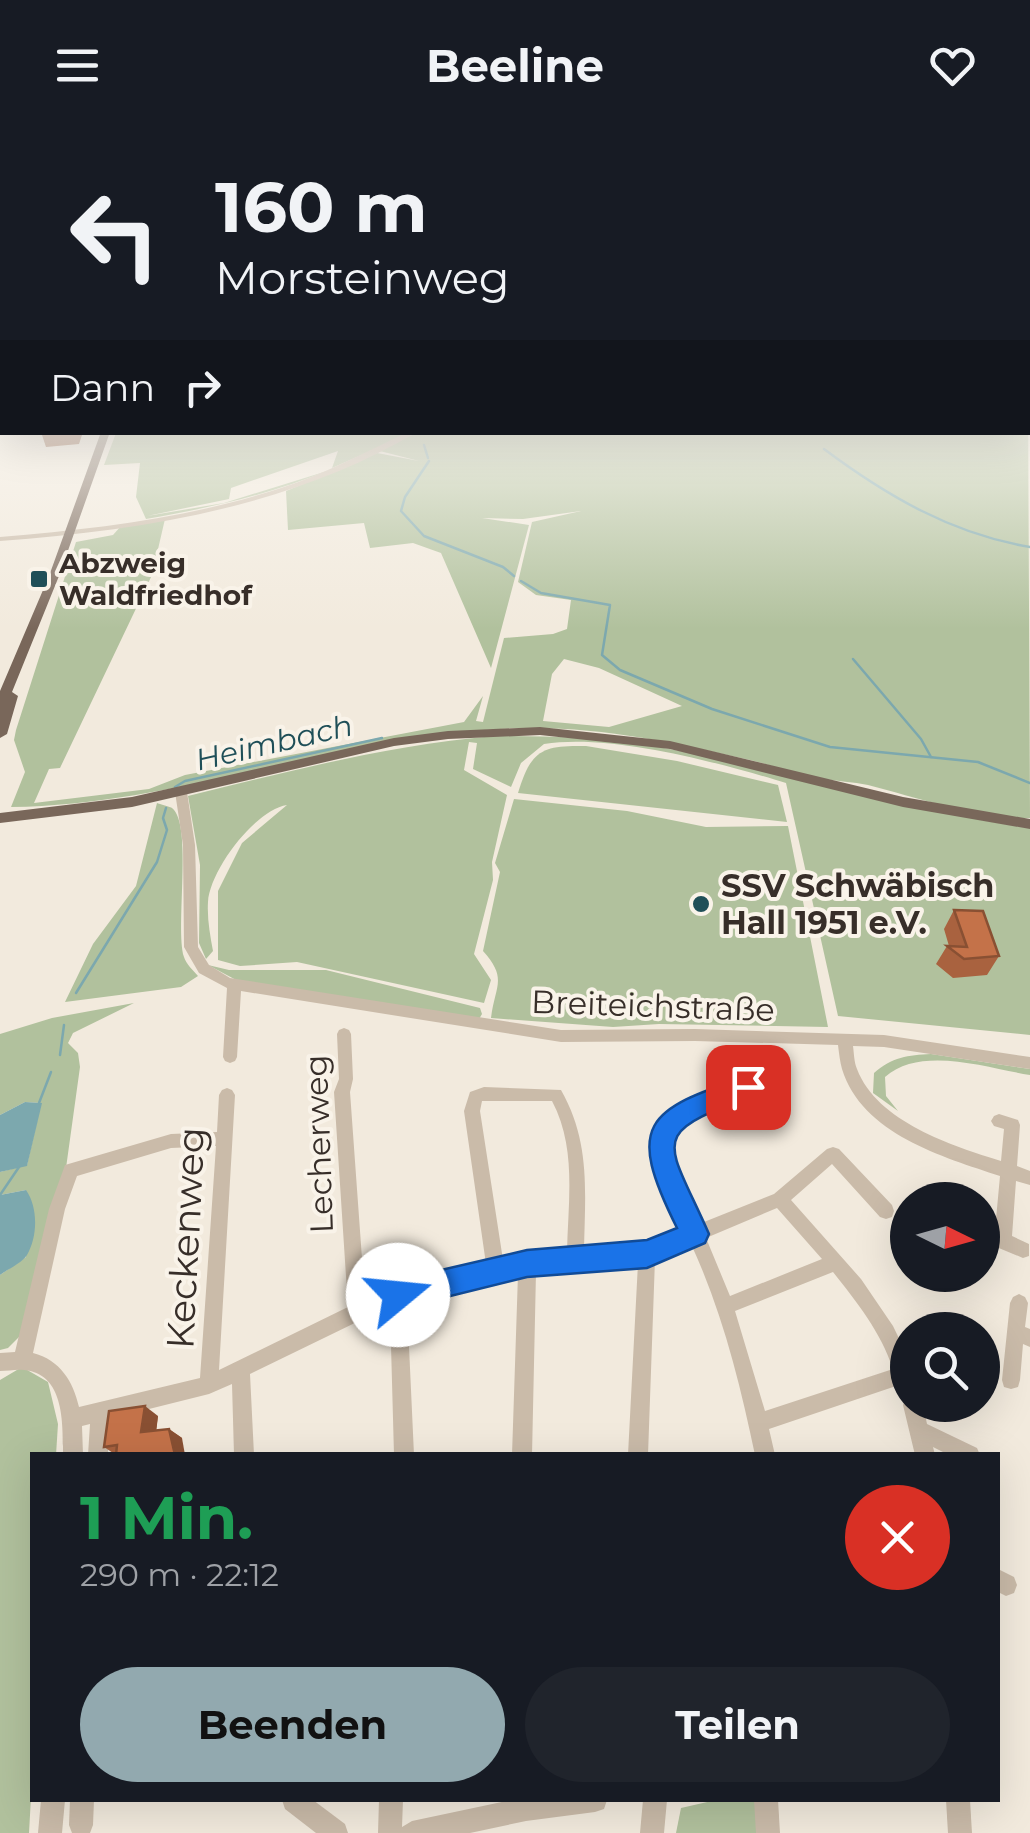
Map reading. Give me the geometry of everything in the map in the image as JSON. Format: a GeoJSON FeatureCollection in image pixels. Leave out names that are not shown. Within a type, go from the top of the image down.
{"type":"FeatureCollection","features":[{"type":"Feature","properties":{"kind":"main road"},"geometry":{"type":"LineString","coordinates":[[0,706],[92,470]]}},
{"type":"Feature","properties":{"kind":"main road"},"geometry":{"type":"LineString","coordinates":[[0,734],[35,622]]}},
{"type":"Feature","properties":{"kind":"main road"},"geometry":{"type":"LineString","coordinates":[[2,815],[86,809],[180,792],[394,742],[448,734],[540,731],[670,744],[903,802],[1030,824]]}},
{"type":"Feature","properties":{"kind":"street"},"geometry":{"type":"LineString","coordinates":[[0,539],[69,534],[198,511],[283,490],[327,470]]}},
{"type":"Feature","properties":{"kind":"street"},"geometry":{"type":"LineString","coordinates":[[180,792],[189,845],[191,947],[209,973],[234,986],[230,1057]]}},
{"type":"Feature","properties":{"kind":"street","name":"Breiteichstraße"},"geometry":{"type":"LineString","coordinates":[[234,986],[561,1036],[844,1039],[924,1045],[1030,1063]]}},
{"type":"Feature","properties":{"kind":"street","name":"Lecherweg"},"geometry":{"type":"LineString","coordinates":[[344,1034],[346,1079],[342,1092],[357,1312]]}},
{"type":"Feature","properties":{"kind":"street"},"geometry":{"type":"LineString","coordinates":[[844,1039],[851,1073],[865,1098],[884,1118],[940,1146],[1030,1178]]}},
{"type":"Feature","properties":{"kind":"street"},"geometry":{"type":"LineString","coordinates":[[748,1087],[699,1103],[676,1116],[661,1135],[666,1174],[726,1306],[764,1452]]}},
{"type":"Feature","properties":{"kind":"street"},"geometry":{"type":"LineString","coordinates":[[496,1270],[472,1111],[476,1097],[515,1092],[556,1095],[570,1114],[575,1148],[575,1258]]}},
{"type":"Feature","properties":{"kind":"street","name":"Keckenweg"},"geometry":{"type":"LineString","coordinates":[[209,1385],[227,1095]]}},
{"type":"Feature","properties":{"kind":"street"},"geometry":{"type":"LineString","coordinates":[[1011,1124],[996,1238],[1024,1250]]}},
{"type":"Feature","properties":{"kind":"street"},"geometry":{"type":"LineString","coordinates":[[73,1452],[73,1418],[58,1378],[38,1362],[8,1362],[71,1170],[171,1141],[223,1140]]}},
{"type":"Feature","properties":{"kind":"street"},"geometry":{"type":"LineString","coordinates":[[73,1418],[209,1385],[398,1295],[527,1264],[647,1254],[780,1199],[833,1154],[886,1211]]}},
{"type":"Feature","properties":{"kind":"street"},"geometry":{"type":"LineString","coordinates":[[780,1199],[890,1325]]}},
{"type":"Feature","properties":{"kind":"street"},"geometry":{"type":"LineString","coordinates":[[638,1452],[647,1254]]}},
{"type":"Feature","properties":{"kind":"street"},"geometry":{"type":"LineString","coordinates":[[726,1306],[834,1263]]}},
{"type":"Feature","properties":{"kind":"street"},"geometry":{"type":"LineString","coordinates":[[522,1452],[527,1264]]}},
{"type":"Feature","properties":{"kind":"street"},"geometry":{"type":"LineString","coordinates":[[398,1295],[404,1452]]}},
{"type":"Feature","properties":{"kind":"street"},"geometry":{"type":"LineString","coordinates":[[1010,1380],[1022,1335],[1018,1303]]}},
{"type":"Feature","properties":{"kind":"street"},"geometry":{"type":"LineString","coordinates":[[240,1371],[244,1452]]}},
{"type":"Feature","properties":{"kind":"street"},"geometry":{"type":"LineString","coordinates":[[759,1423],[890,1384]]}},
{"type":"Feature","properties":{"kind":"street"},"geometry":{"type":"LineString","coordinates":[[98,1452],[100,1410]]}},
{"type":"Feature","properties":{"kind":"street"},"geometry":{"type":"LineString","coordinates":[[917,1422],[923,1452]]}},
{"type":"Feature","properties":{"kind":"street"},"geometry":{"type":"LineString","coordinates":[[919,1430],[964,1452]]}},
{"type":"Feature","properties":{"kind":"street"},"geometry":{"type":"LineString","coordinates":[[50,1833],[52,1802]]}},
{"type":"Feature","properties":{"kind":"street"},"geometry":{"type":"LineString","coordinates":[[297,1802],[336,1833]]}},
{"type":"Feature","properties":{"kind":"street"},"geometry":{"type":"LineString","coordinates":[[390,1833],[391,1802]]}},
{"type":"Feature","properties":{"kind":"street"},"geometry":{"type":"LineString","coordinates":[[412,1833],[526,1805],[567,1802]]}},
{"type":"Feature","properties":{"kind":"street"},"geometry":{"type":"LineString","coordinates":[[652,1833],[655,1802]]}},
{"type":"Feature","properties":{"kind":"street"},"geometry":{"type":"LineString","coordinates":[[766,1802],[768,1833]]}},
{"type":"Feature","properties":{"kind":"street"},"geometry":{"type":"LineString","coordinates":[[958,1802],[960,1833]]}},
{"type":"Feature","properties":{"kind":"green space"},"geometry":{"type":"Polygon","coordinates":[[[139,470],[282,470],[231,488],[229,499],[147,516],[221,503],[146,519],[136,497],[139,470]]]}},
{"type":"Feature","properties":{"kind":"green space"},"geometry":{"type":"Polygon","coordinates":[[[335,470],[1028,470],[1030,818],[968,811],[667,742],[583,730],[526,728],[396,741],[141,794],[11,807],[25,772],[14,740],[16,730],[76,542],[113,535],[121,526],[165,519],[152,575],[60,768],[49,769],[34,803],[149,789],[185,775],[464,722],[483,696],[476,721],[483,722],[504,638],[567,629],[571,600],[536,595],[518,582],[532,522],[581,511],[523,519],[482,518],[529,525],[491,668],[441,553],[413,543],[370,548],[364,523],[288,530],[286,491],[335,470]],[[564,659],[552,674],[543,721],[609,727],[682,706],[599,668],[564,659]]]}},
{"type":"Feature","properties":{"kind":"green space"},"geometry":{"type":"Polygon","coordinates":[[[327,471],[283,487],[227,502],[327,471]]]}},
{"type":"Feature","properties":{"kind":"green space"},"geometry":{"type":"Polygon","coordinates":[[[494,736],[647,745],[1030,828],[1030,1035],[838,1016],[786,783],[698,759],[601,743],[544,744],[521,763],[511,787],[473,769],[477,743],[469,742],[464,770],[507,795],[492,862],[493,880],[474,954],[491,980],[484,1003],[297,962],[240,966],[218,960],[218,891],[242,843],[287,805],[274,809],[248,829],[217,874],[208,902],[213,951],[206,959],[199,943],[200,865],[188,796],[378,752],[494,736]]]}},
{"type":"Feature","properties":{"kind":"green space"},"geometry":{"type":"Polygon","coordinates":[[[586,746],[677,761],[778,785],[787,822],[518,793],[528,767],[540,753],[559,747],[586,746]]]}},
{"type":"Feature","properties":{"kind":"green space","name":"SSV Schwäbisch Hall 1951 e.V."},"geometry":{"type":"Polygon","coordinates":[[[514,799],[627,811],[706,827],[788,826],[828,1027],[613,1027],[491,1018],[498,976],[483,951],[500,872],[495,863],[514,799]]]}},
{"type":"Feature","properties":{"kind":"green space"},"geometry":{"type":"Polygon","coordinates":[[[157,803],[172,808],[178,818],[183,854],[182,943],[185,960],[198,976],[181,987],[65,1002],[93,944],[136,886],[157,803]]]}},
{"type":"Feature","properties":{"kind":"green space"},"geometry":{"type":"Polygon","coordinates":[[[208,965],[229,970],[326,970],[480,1008],[482,1014],[479,1019],[238,981],[208,965]]]}},
{"type":"Feature","properties":{"kind":"green space"},"geometry":{"type":"Polygon","coordinates":[[[134,1003],[73,1033],[68,1043],[78,1053],[80,1067],[66,1168],[24,1332],[8,1348],[0,1350],[0,1275],[26,1257],[26,1190],[0,1195],[0,1172],[27,1165],[41,1103],[25,1102],[0,1115],[0,1034],[52,1018],[134,1003]]]}},
{"type":"Feature","properties":{"kind":"green space"},"geometry":{"type":"Polygon","coordinates":[[[931,1054],[1030,1069],[1030,1075],[955,1061],[917,1062],[885,1077],[886,1096],[898,1111],[873,1093],[874,1073],[887,1063],[931,1054]]]}},
{"type":"Feature","properties":{"kind":"green space"},"geometry":{"type":"Polygon","coordinates":[[[22,1367],[48,1382],[58,1424],[56,1452],[30,1452],[29,1833],[0,1833],[0,1380],[22,1367]]]}},
{"type":"Feature","properties":{"kind":"green space"},"geometry":{"type":"Polygon","coordinates":[[[707,1802],[758,1802],[759,1833],[676,1833],[681,1808],[707,1802]]]}},
{"type":"Feature","properties":{"kind":"water"},"geometry":{"type":"Polygon","coordinates":[[[25,1102],[42,1103],[27,1166],[0,1172],[0,1115],[25,1102]]]}},
{"type":"Feature","properties":{"kind":"water"},"geometry":{"type":"Polygon","coordinates":[[[26,1190],[34,1213],[31,1247],[25,1258],[0,1275],[0,1195],[26,1190]]]}},
{"type":"Feature","properties":{"kind":"building"},"geometry":{"type":"Polygon","coordinates":[[[954,910],[983,911],[999,956],[964,959],[947,946],[967,947],[954,910]]]}},
{"type":"Feature","properties":{"kind":"building"},"geometry":{"type":"Polygon","coordinates":[[[145,1406],[141,1432],[169,1429],[174,1452],[116,1452],[117,1445],[104,1447],[109,1411],[145,1406]]]}},
{"type":"Feature","properties":{"kind":"waterway"},"geometry":{"type":"LineString","coordinates":[[423,470],[405,497],[401,511],[424,536],[503,567],[514,576]]}},
{"type":"Feature","properties":{"kind":"waterway"},"geometry":{"type":"LineString","coordinates":[[855,470],[947,523],[1030,547]]}},
{"type":"Feature","properties":{"kind":"waterway"},"geometry":{"type":"LineString","coordinates":[[521,581],[541,593],[610,605],[602,655],[620,670],[712,709],[830,747],[978,762],[1030,783]]}},
{"type":"Feature","properties":{"kind":"waterway"},"geometry":{"type":"LineString","coordinates":[[853,659],[921,739],[931,757]]}},
{"type":"Feature","properties":{"kind":"waterway","name":"Heimbach"},"geometry":{"type":"LineString","coordinates":[[175,787],[185,781],[382,738]]}},
{"type":"Feature","properties":{"kind":"waterway","name":"Heimbach"},"geometry":{"type":"LineString","coordinates":[[76,993],[157,862],[167,830],[163,818],[166,808]]}},
{"type":"Feature","properties":{"kind":"waterway","name":"Heimbach"},"geometry":{"type":"LineString","coordinates":[[60,1055],[64,1025]]}},
{"type":"Feature","properties":{"kind":"waterway","name":"Heimbach"},"geometry":{"type":"LineString","coordinates":[[39,1103],[51,1072]]}},
{"type":"Feature","properties":{"kind":"waterway","name":"Heimbach"},"geometry":{"type":"LineString","coordinates":[[0,1195],[19,1167]]}},
{"type":"Feature","properties":{"kind":"place","name":"Abzweig Waldfriedhof"},"geometry":{"type":"Point","coordinates":[39,579]}},
{"type":"Feature","properties":{"kind":"place","name":"SSV Schwäbisch Hall 1951 e.V."},"geometry":{"type":"Point","coordinates":[701,904]}},
{"type":"Feature","properties":{"kind":"route"},"geometry":{"type":"LineString","coordinates":[[398,1295],[447,1280],[527,1264],[647,1254],[695,1234],[662,1160],[661,1135],[676,1116],[699,1103],[748,1087]]}}]}
